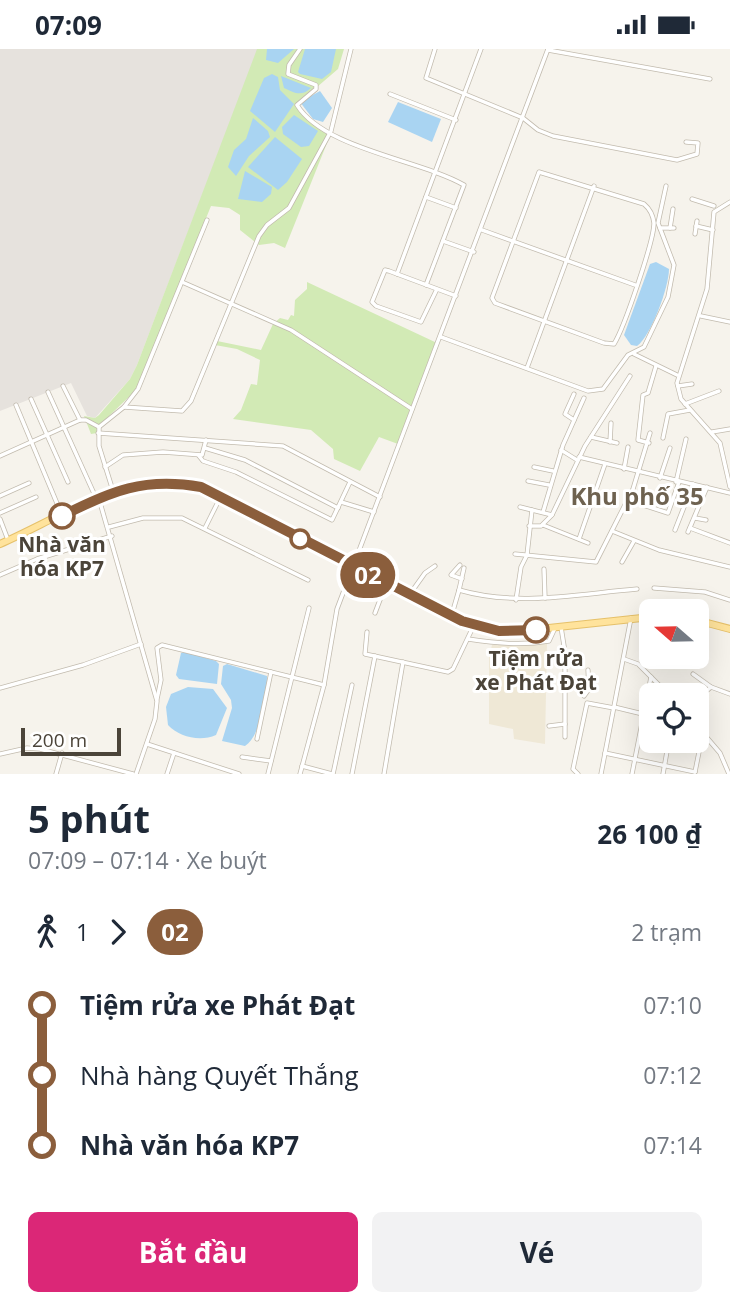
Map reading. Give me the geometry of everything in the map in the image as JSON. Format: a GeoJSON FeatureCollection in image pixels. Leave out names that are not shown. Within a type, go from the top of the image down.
{"type":"FeatureCollection","features":[{"type":"Feature","properties":{"kind":"main road"},"geometry":{"type":"LineString","coordinates":[[0,544],[113,491],[141,484],[169,483],[201,487],[221,496],[386,585],[474,625],[499,631],[639,617]]}},
{"type":"Feature","properties":{"kind":"main road"},"geometry":{"type":"LineString","coordinates":[[709,623],[730,629]]}},
{"type":"Feature","properties":{"kind":"street"},"geometry":{"type":"LineString","coordinates":[[300,49],[289,65],[288,74],[314,83],[317,87],[299,101],[298,108],[315,124],[464,185],[426,285]]}},
{"type":"Feature","properties":{"kind":"street"},"geometry":{"type":"LineString","coordinates":[[124,407],[181,411],[186,408],[259,236],[267,225],[289,208],[331,131],[351,49]]}},
{"type":"Feature","properties":{"kind":"street"},"geometry":{"type":"LineString","coordinates":[[433,49],[426,78],[523,118],[538,130],[553,136],[677,160],[697,154],[698,142],[686,142]]}},
{"type":"Feature","properties":{"kind":"street"},"geometry":{"type":"LineString","coordinates":[[397,274],[481,49]]}},
{"type":"Feature","properties":{"kind":"street"},"geometry":{"type":"LineString","coordinates":[[300,774],[324,685],[332,626],[548,49],[710,79]]}},
{"type":"Feature","properties":{"kind":"street"},"geometry":{"type":"LineString","coordinates":[[575,55],[577,49]]}},
{"type":"Feature","properties":{"kind":"street"},"geometry":{"type":"LineString","coordinates":[[390,94],[456,120]]}},
{"type":"Feature","properties":{"kind":"street"},"geometry":{"type":"LineString","coordinates":[[539,172],[594,186],[644,204],[652,213],[654,226],[650,245],[614,344],[604,343],[495,303],[492,298],[512,240],[539,172]]}},
{"type":"Feature","properties":{"kind":"street"},"geometry":{"type":"LineString","coordinates":[[527,368],[594,186]]}},
{"type":"Feature","properties":{"kind":"street"},"geometry":{"type":"LineString","coordinates":[[441,337],[595,392],[610,383],[632,353],[644,347],[649,339],[673,279],[672,255],[660,228],[666,186]]}},
{"type":"Feature","properties":{"kind":"street"},"geometry":{"type":"LineString","coordinates":[[426,197],[456,208]]}},
{"type":"Feature","properties":{"kind":"street"},"geometry":{"type":"LineString","coordinates":[[714,197],[707,289],[701,316],[678,375],[678,386],[685,404],[712,432],[722,448],[730,487]]}},
{"type":"Feature","properties":{"kind":"street"},"geometry":{"type":"LineString","coordinates":[[692,199],[714,209],[730,202]]}},
{"type":"Feature","properties":{"kind":"street"},"geometry":{"type":"LineString","coordinates":[[660,228],[672,228],[673,209]]}},
{"type":"Feature","properties":{"kind":"street"},"geometry":{"type":"LineString","coordinates":[[113,491],[105,467],[99,427],[124,407],[138,389],[207,220]]}},
{"type":"Feature","properties":{"kind":"street"},"geometry":{"type":"LineString","coordinates":[[695,234],[697,221]]}},
{"type":"Feature","properties":{"kind":"street"},"geometry":{"type":"LineString","coordinates":[[696,226],[713,230]]}},
{"type":"Feature","properties":{"kind":"street"},"geometry":{"type":"LineString","coordinates":[[482,230],[636,285]]}},
{"type":"Feature","properties":{"kind":"street"},"geometry":{"type":"LineString","coordinates":[[443,241],[474,252]]}},
{"type":"Feature","properties":{"kind":"street"},"geometry":{"type":"LineString","coordinates":[[437,289],[421,322],[373,305],[372,300],[383,272],[397,274],[456,296]]}},
{"type":"Feature","properties":{"kind":"street"},"geometry":{"type":"LineString","coordinates":[[182,282],[291,330],[413,410]]}},
{"type":"Feature","properties":{"kind":"street"},"geometry":{"type":"LineString","coordinates":[[701,316],[730,322]]}},
{"type":"Feature","properties":{"kind":"street"},"geometry":{"type":"LineString","coordinates":[[632,353],[678,375]]}},
{"type":"Feature","properties":{"kind":"street"},"geometry":{"type":"LineString","coordinates":[[649,443],[638,440],[643,395],[648,393],[656,366]]}},
{"type":"Feature","properties":{"kind":"street"},"geometry":{"type":"LineString","coordinates":[[544,525],[552,515],[578,458],[630,376]]}},
{"type":"Feature","properties":{"kind":"street"},"geometry":{"type":"LineString","coordinates":[[678,386],[692,384]]}},
{"type":"Feature","properties":{"kind":"street"},"geometry":{"type":"LineString","coordinates":[[63,386],[80,420]]}},
{"type":"Feature","properties":{"kind":"street"},"geometry":{"type":"LineString","coordinates":[[685,404],[719,391]]}},
{"type":"Feature","properties":{"kind":"street"},"geometry":{"type":"LineString","coordinates":[[48,392],[109,527],[156,701]]}},
{"type":"Feature","properties":{"kind":"street"},"geometry":{"type":"LineString","coordinates":[[574,394],[565,414],[574,420]]}},
{"type":"Feature","properties":{"kind":"street"},"geometry":{"type":"LineString","coordinates":[[544,512],[561,450],[584,398]]}},
{"type":"Feature","properties":{"kind":"street"},"geometry":{"type":"LineString","coordinates":[[31,399],[68,482]]}},
{"type":"Feature","properties":{"kind":"street"},"geometry":{"type":"LineString","coordinates":[[16,405],[62,516]]}},
{"type":"Feature","properties":{"kind":"street"},"geometry":{"type":"LineString","coordinates":[[663,438],[668,414],[690,410]]}},
{"type":"Feature","properties":{"kind":"street"},"geometry":{"type":"LineString","coordinates":[[0,456],[80,420],[99,427]]}},
{"type":"Feature","properties":{"kind":"street"},"geometry":{"type":"LineString","coordinates":[[610,442],[611,423]]}},
{"type":"Feature","properties":{"kind":"street"},"geometry":{"type":"LineString","coordinates":[[712,432],[730,429]]}},
{"type":"Feature","properties":{"kind":"street"},"geometry":{"type":"LineString","coordinates":[[98,433],[283,446],[380,497]]}},
{"type":"Feature","properties":{"kind":"street"},"geometry":{"type":"LineString","coordinates":[[516,554],[596,562],[640,472],[650,433]]}},
{"type":"Feature","properties":{"kind":"street"},"geometry":{"type":"LineString","coordinates":[[591,437],[617,443]]}},
{"type":"Feature","properties":{"kind":"street"},"geometry":{"type":"LineString","coordinates":[[640,504],[668,513],[686,439]]}},
{"type":"Feature","properties":{"kind":"street"},"geometry":{"type":"LineString","coordinates":[[199,456],[205,448],[206,440]]}},
{"type":"Feature","properties":{"kind":"street"},"geometry":{"type":"LineString","coordinates":[[625,469],[628,447]]}},
{"type":"Feature","properties":{"kind":"street"},"geometry":{"type":"LineString","coordinates":[[205,448],[245,460],[338,508]]}},
{"type":"Feature","properties":{"kind":"street"},"geometry":{"type":"LineString","coordinates":[[660,478],[670,448]]}},
{"type":"Feature","properties":{"kind":"street"},"geometry":{"type":"LineString","coordinates":[[561,450],[578,458],[730,493]]}},
{"type":"Feature","properties":{"kind":"street"},"geometry":{"type":"LineString","coordinates":[[105,467],[123,455],[163,452],[199,456],[203,461],[236,472],[338,522]]}},
{"type":"Feature","properties":{"kind":"street"},"geometry":{"type":"LineString","coordinates":[[579,539],[605,464]]}},
{"type":"Feature","properties":{"kind":"street"},"geometry":{"type":"LineString","coordinates":[[534,467],[554,471]]}},
{"type":"Feature","properties":{"kind":"street"},"geometry":{"type":"LineString","coordinates":[[528,481],[550,485]]}},
{"type":"Feature","properties":{"kind":"street"},"geometry":{"type":"LineString","coordinates":[[331,520],[349,482]]}},
{"type":"Feature","properties":{"kind":"street"},"geometry":{"type":"LineString","coordinates":[[0,496],[29,483]]}},
{"type":"Feature","properties":{"kind":"street"},"geometry":{"type":"LineString","coordinates":[[675,530],[693,484]]}},
{"type":"Feature","properties":{"kind":"street"},"geometry":{"type":"LineString","coordinates":[[707,487],[689,530],[730,543]]}},
{"type":"Feature","properties":{"kind":"street"},"geometry":{"type":"LineString","coordinates":[[205,528],[221,496]]}},
{"type":"Feature","properties":{"kind":"street"},"geometry":{"type":"LineString","coordinates":[[0,513],[36,497]]}},
{"type":"Feature","properties":{"kind":"street"},"geometry":{"type":"LineString","coordinates":[[341,502],[374,512]]}},
{"type":"Feature","properties":{"kind":"street"},"geometry":{"type":"LineString","coordinates":[[520,507],[552,515]]}},
{"type":"Feature","properties":{"kind":"street"},"geometry":{"type":"LineString","coordinates":[[516,600],[527,555],[532,510]]}},
{"type":"Feature","properties":{"kind":"street"},"geometry":{"type":"LineString","coordinates":[[109,527],[156,517],[182,518],[308,580]]}},
{"type":"Feature","properties":{"kind":"street"},"geometry":{"type":"LineString","coordinates":[[694,518],[706,520]]}},
{"type":"Feature","properties":{"kind":"street"},"geometry":{"type":"LineString","coordinates":[[0,519],[8,540]]}},
{"type":"Feature","properties":{"kind":"street"},"geometry":{"type":"LineString","coordinates":[[529,526],[544,525],[589,543]]}},
{"type":"Feature","properties":{"kind":"street"},"geometry":{"type":"LineString","coordinates":[[612,531],[634,541],[730,566]]}},
{"type":"Feature","properties":{"kind":"street"},"geometry":{"type":"LineString","coordinates":[[0,578],[37,559],[112,536]]}},
{"type":"Feature","properties":{"kind":"street"},"geometry":{"type":"LineString","coordinates":[[622,562],[634,541]]}},
{"type":"Feature","properties":{"kind":"street"},"geometry":{"type":"LineString","coordinates":[[409,596],[425,573],[435,566]]}},
{"type":"Feature","properties":{"kind":"street"},"geometry":{"type":"LineString","coordinates":[[451,616],[462,579],[462,567],[451,575],[462,579]]}},
{"type":"Feature","properties":{"kind":"street"},"geometry":{"type":"LineString","coordinates":[[544,569],[545,598]]}},
{"type":"Feature","properties":{"kind":"street"},"geometry":{"type":"LineString","coordinates":[[375,613],[386,585]]}},
{"type":"Feature","properties":{"kind":"street"},"geometry":{"type":"LineString","coordinates":[[654,588],[695,591],[730,600]]}},
{"type":"Feature","properties":{"kind":"street"},"geometry":{"type":"LineString","coordinates":[[459,590],[486,598],[516,600],[637,589]]}},
{"type":"Feature","properties":{"kind":"street"},"geometry":{"type":"LineString","coordinates":[[268,774],[309,608]]}},
{"type":"Feature","properties":{"kind":"street"},"geometry":{"type":"LineString","coordinates":[[601,774],[631,617]]}},
{"type":"Feature","properties":{"kind":"street"},"geometry":{"type":"LineString","coordinates":[[367,632],[365,654],[451,671],[474,625]]}},
{"type":"Feature","properties":{"kind":"street"},"geometry":{"type":"LineString","coordinates":[[468,639],[492,644],[533,644],[551,639],[558,627]]}},
{"type":"Feature","properties":{"kind":"street"},"geometry":{"type":"LineString","coordinates":[[558,627],[565,737]]}},
{"type":"Feature","properties":{"kind":"street"},"geometry":{"type":"LineString","coordinates":[[0,688],[83,665],[142,644]]}},
{"type":"Feature","properties":{"kind":"street"},"geometry":{"type":"LineString","coordinates":[[0,754],[27,748],[62,753],[135,774],[147,744],[161,680],[158,648],[162,645],[324,685]]}},
{"type":"Feature","properties":{"kind":"street"},"geometry":{"type":"LineString","coordinates":[[352,774],[375,656]]}},
{"type":"Feature","properties":{"kind":"street"},"geometry":{"type":"LineString","coordinates":[[624,659],[638,664],[657,683]]}},
{"type":"Feature","properties":{"kind":"street"},"geometry":{"type":"LineString","coordinates":[[384,774],[403,662]]}},
{"type":"Feature","properties":{"kind":"street"},"geometry":{"type":"LineString","coordinates":[[588,670],[588,692],[582,697],[587,703],[639,713]]}},
{"type":"Feature","properties":{"kind":"street"},"geometry":{"type":"LineString","coordinates":[[257,739],[271,672]]}},
{"type":"Feature","properties":{"kind":"street"},"geometry":{"type":"LineString","coordinates":[[693,674],[711,687],[730,694]]}},
{"type":"Feature","properties":{"kind":"street"},"geometry":{"type":"LineString","coordinates":[[650,683],[651,677]]}},
{"type":"Feature","properties":{"kind":"street"},"geometry":{"type":"LineString","coordinates":[[302,767],[333,774],[352,685]]}},
{"type":"Feature","properties":{"kind":"street"},"geometry":{"type":"LineString","coordinates":[[578,774],[573,769],[587,703]]}},
{"type":"Feature","properties":{"kind":"street"},"geometry":{"type":"LineString","coordinates":[[549,726],[565,724]]}},
{"type":"Feature","properties":{"kind":"street"},"geometry":{"type":"LineString","coordinates":[[632,774],[639,737]]}},
{"type":"Feature","properties":{"kind":"street"},"geometry":{"type":"LineString","coordinates":[[709,739],[720,753],[729,774]]}},
{"type":"Feature","properties":{"kind":"street"},"geometry":{"type":"LineString","coordinates":[[147,744],[239,774]]}},
{"type":"Feature","properties":{"kind":"street"},"geometry":{"type":"LineString","coordinates":[[56,774],[62,753]]}},
{"type":"Feature","properties":{"kind":"street"},"geometry":{"type":"LineString","coordinates":[[167,774],[174,753]]}},
{"type":"Feature","properties":{"kind":"street"},"geometry":{"type":"LineString","coordinates":[[605,753],[695,773],[699,753]]}},
{"type":"Feature","properties":{"kind":"street"},"geometry":{"type":"LineString","coordinates":[[663,774],[666,753]]}},
{"type":"Feature","properties":{"kind":"street"},"geometry":{"type":"LineString","coordinates":[[242,757],[271,761]]}},
{"type":"Feature","properties":{"kind":"shaded area"},"geometry":{"type":"Polygon","coordinates":[[[0,49],[258,49],[137,365],[130,379],[95,418],[87,416],[71,383],[0,411],[0,49]]]}},
{"type":"Feature","properties":{"kind":"shaded area"},"geometry":{"type":"Polygon","coordinates":[[[547,642],[545,744],[514,739],[513,729],[489,724],[489,657],[492,645],[547,642]]]}},
{"type":"Feature","properties":{"kind":"green space"},"geometry":{"type":"Polygon","coordinates":[[[257,49],[344,49],[338,69],[296,105],[314,125],[331,133],[285,248],[274,243],[259,245],[240,230],[240,215],[229,208],[211,206],[137,388],[103,423],[97,433],[91,434],[84,416],[95,418],[99,415],[130,379],[137,365],[257,49]]]}},
{"type":"Feature","properties":{"kind":"green space"},"geometry":{"type":"Polygon","coordinates":[[[307,282],[437,343],[398,444],[379,437],[360,471],[334,459],[333,449],[311,430],[233,419],[241,410],[251,384],[257,385],[260,360],[237,349],[215,345],[217,341],[261,350],[273,324],[280,318],[288,320],[291,315],[294,316],[295,300],[307,289],[307,282]]]}},
{"type":"Feature","properties":{"kind":"water"},"geometry":{"type":"Polygon","coordinates":[[[267,49],[294,49],[278,63],[266,60],[267,49]]]}},
{"type":"Feature","properties":{"kind":"water"},"geometry":{"type":"Polygon","coordinates":[[[305,49],[336,49],[331,72],[322,79],[300,74],[298,72],[305,49]]]}},
{"type":"Feature","properties":{"kind":"water"},"geometry":{"type":"Polygon","coordinates":[[[272,74],[278,77],[280,90],[294,104],[275,132],[250,111],[264,78],[272,74]]]}},
{"type":"Feature","properties":{"kind":"water"},"geometry":{"type":"Polygon","coordinates":[[[281,76],[311,88],[301,93],[291,91],[284,88],[281,76]]]}},
{"type":"Feature","properties":{"kind":"water"},"geometry":{"type":"Polygon","coordinates":[[[320,91],[332,108],[323,122],[313,119],[300,102],[320,91]]]}},
{"type":"Feature","properties":{"kind":"water"},"geometry":{"type":"Polygon","coordinates":[[[398,102],[441,119],[432,142],[388,122],[398,102]]]}},
{"type":"Feature","properties":{"kind":"water"},"geometry":{"type":"Polygon","coordinates":[[[294,115],[318,131],[309,146],[301,147],[283,134],[282,127],[294,115]]]}},
{"type":"Feature","properties":{"kind":"water"},"geometry":{"type":"Polygon","coordinates":[[[253,118],[268,131],[270,137],[249,156],[236,176],[228,167],[234,150],[246,139],[253,118]]]}},
{"type":"Feature","properties":{"kind":"water"},"geometry":{"type":"Polygon","coordinates":[[[275,137],[302,159],[287,182],[278,190],[248,167],[275,137]]]}},
{"type":"Feature","properties":{"kind":"water"},"geometry":{"type":"Polygon","coordinates":[[[245,171],[272,187],[271,194],[262,202],[238,199],[245,171]]]}},
{"type":"Feature","properties":{"kind":"water"},"geometry":{"type":"Polygon","coordinates":[[[656,262],[669,269],[663,299],[642,341],[637,346],[631,345],[624,335],[650,264],[656,262]]]}},
{"type":"Feature","properties":{"kind":"water"},"geometry":{"type":"Polygon","coordinates":[[[181,653],[219,664],[217,684],[179,679],[176,675],[181,653]]]}},
{"type":"Feature","properties":{"kind":"water"},"geometry":{"type":"Polygon","coordinates":[[[227,664],[267,676],[259,724],[251,741],[245,746],[222,741],[232,708],[231,700],[221,684],[223,666],[227,664]]]}},
{"type":"Feature","properties":{"kind":"water"},"geometry":{"type":"Polygon","coordinates":[[[188,687],[213,689],[227,708],[216,735],[190,737],[178,733],[168,725],[166,707],[171,694],[188,687]]]}},
{"type":"Feature","properties":{"kind":"bus line","name":"02"},"geometry":{"type":"LineString","coordinates":[[62,516],[104,495],[141,484],[169,483],[201,487],[386,585],[462,621],[499,631],[536,630]]}},
{"type":"Feature","properties":{"kind":"place","name":"Nhà văn hóa KP7"},"geometry":{"type":"Point","coordinates":[62,516]}},
{"type":"Feature","properties":{"kind":"place","name":"Tiệm rửa xe Phát Đạt"},"geometry":{"type":"Point","coordinates":[536,630]}},
{"type":"Feature","properties":{"kind":"district","name":"Khu phố 35"},"geometry":{"type":"Point","coordinates":[637,497]}}]}
